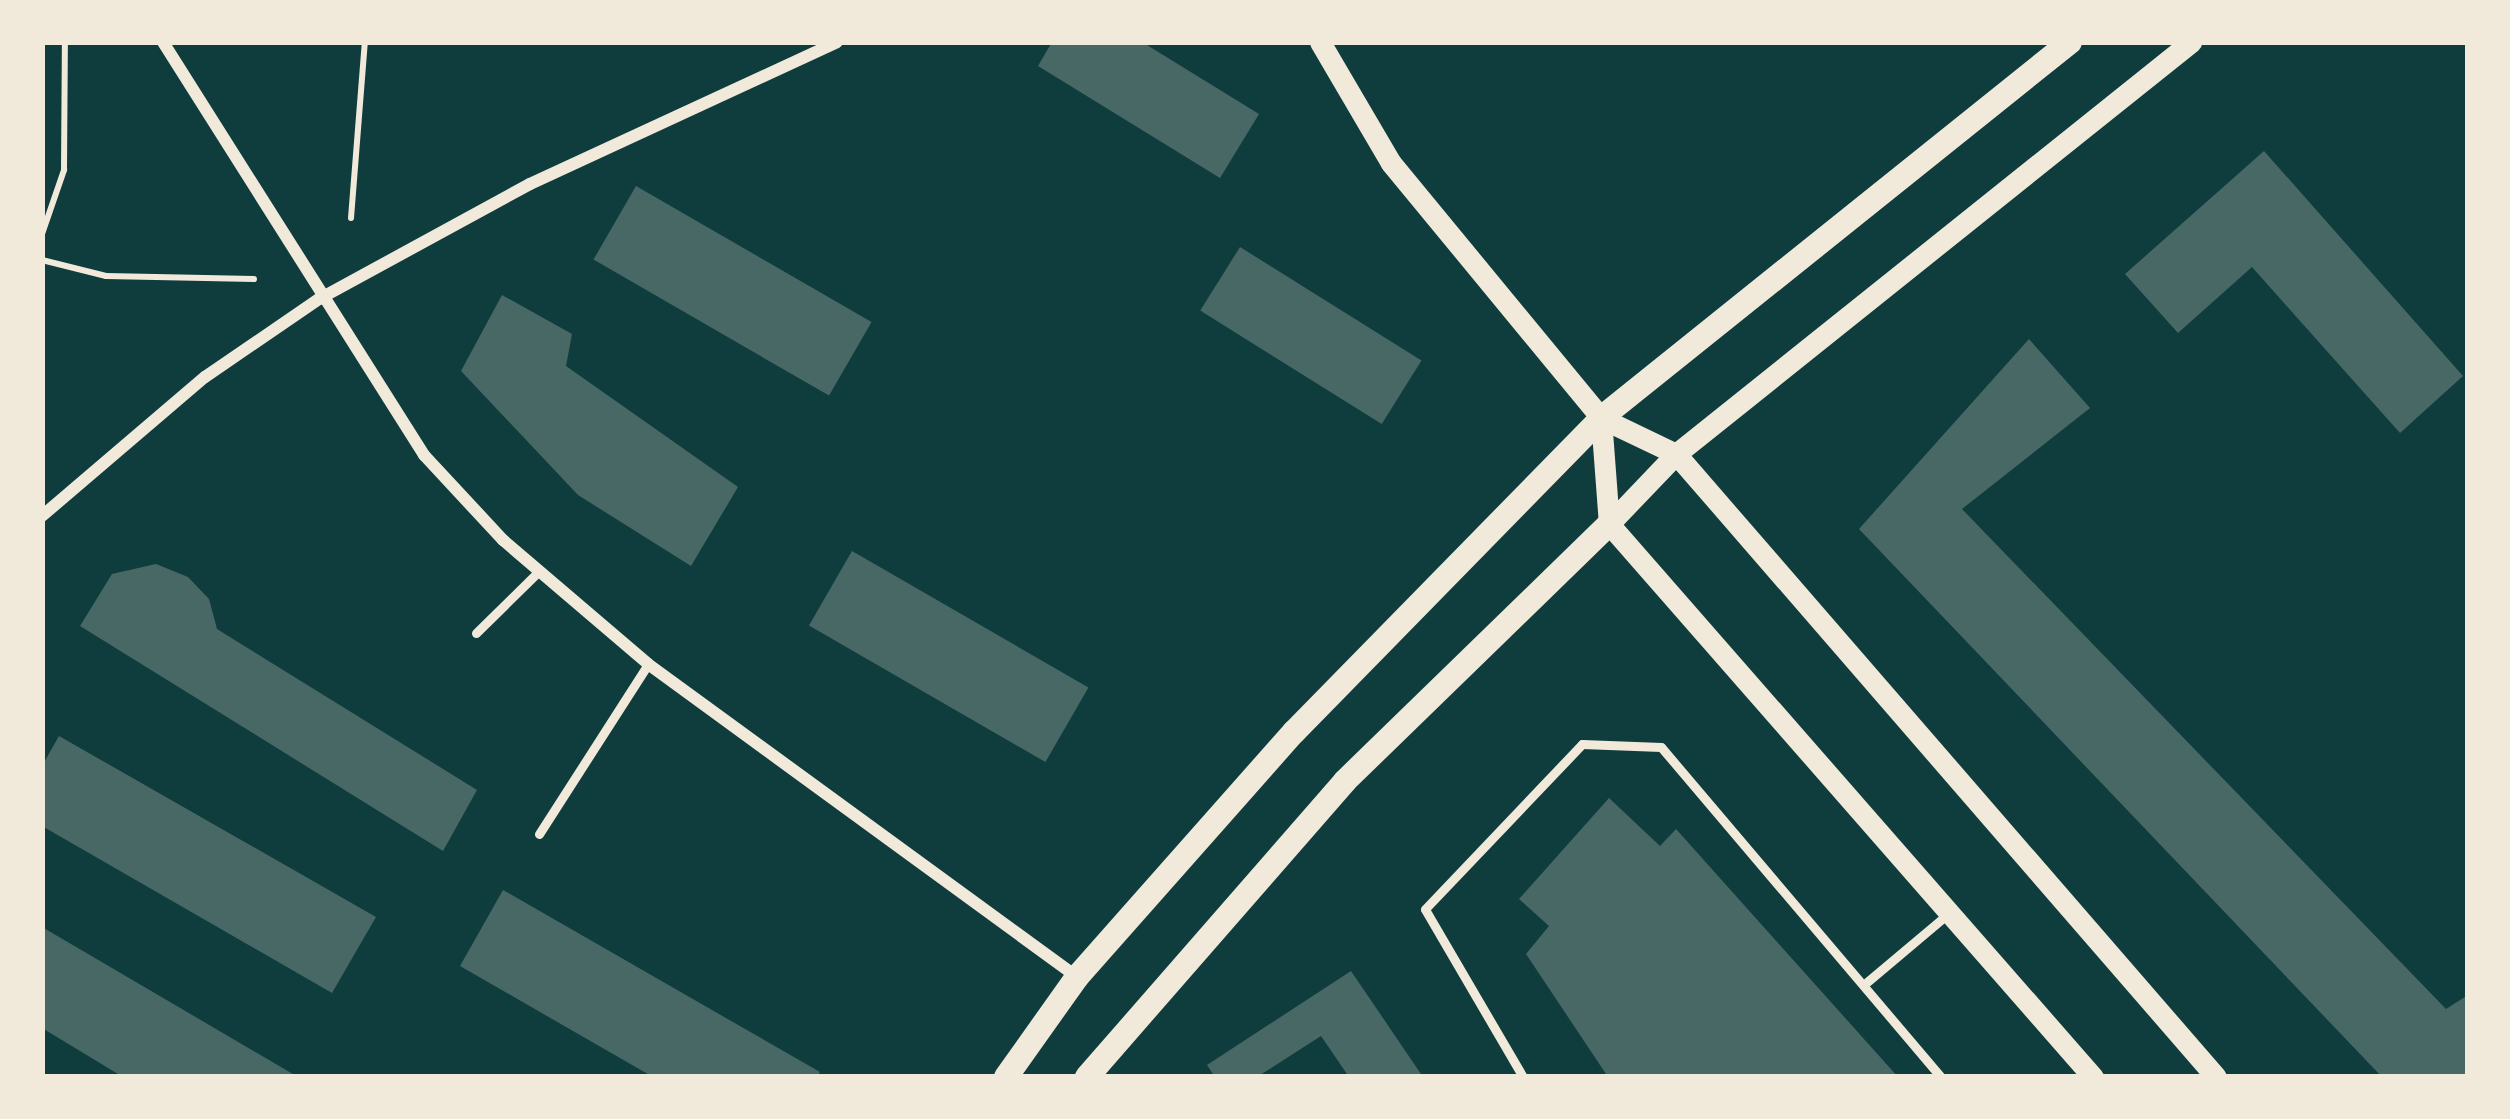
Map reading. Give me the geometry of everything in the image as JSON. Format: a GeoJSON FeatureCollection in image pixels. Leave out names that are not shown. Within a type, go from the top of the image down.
{"type":"FeatureCollection","features":[{"type":"Feature","properties":{"kind":"main road"},"geometry":{"type":"LineString","coordinates":[[1006,1077],[1077,977],[1294,732],[1601,418],[2070,42]]}},
{"type":"Feature","properties":{"kind":"main road"},"geometry":{"type":"LineString","coordinates":[[1087,1077],[1345,782],[1609,524]]}},
{"type":"Feature","properties":{"kind":"street"},"geometry":{"type":"LineString","coordinates":[[163,42],[319,299],[424,455],[538,571],[647,664],[1077,977]]}},
{"type":"Feature","properties":{"kind":"street"},"geometry":{"type":"LineString","coordinates":[[42,516],[205,377],[319,299],[530,184],[837,42]]}},
{"type":"Feature","properties":{"kind":"street"},"geometry":{"type":"LineString","coordinates":[[1320,42],[1391,164],[1601,418],[1676,454],[2216,1077]]}},
{"type":"Feature","properties":{"kind":"street"},"geometry":{"type":"LineString","coordinates":[[1609,524],[1676,454],[2191,42]]}},
{"type":"Feature","properties":{"kind":"street"},"geometry":{"type":"LineString","coordinates":[[1601,418],[1609,524],[2093,1077]]}},
{"type":"Feature","properties":{"kind":"lane"},"geometry":{"type":"LineString","coordinates":[[476,632],[538,571]]}},
{"type":"Feature","properties":{"kind":"lane"},"geometry":{"type":"LineString","coordinates":[[539,834],[647,664]]}},
{"type":"Feature","properties":{"kind":"lane"},"geometry":{"type":"LineString","coordinates":[[1523,1077],[1425,909],[1582,744],[1660,747],[1867,982],[1941,1077]]}},
{"type":"Feature","properties":{"kind":"lane"},"geometry":{"type":"LineString","coordinates":[[1867,982],[1949,913]]}},
{"type":"Feature","properties":{"kind":"path"},"geometry":{"type":"LineString","coordinates":[[42,234],[64,170],[65,42]]}},
{"type":"Feature","properties":{"kind":"path"},"geometry":{"type":"LineString","coordinates":[[351,218],[365,42]]}},
{"type":"Feature","properties":{"kind":"path"},"geometry":{"type":"LineString","coordinates":[[42,260],[106,276],[254,279]]}},
{"type":"Feature","properties":{"kind":"building"},"geometry":{"type":"Polygon","coordinates":[[[1052,42],[1142,42],[1259,114],[1220,178],[1038,66],[1052,42]]]}},
{"type":"Feature","properties":{"kind":"building"},"geometry":{"type":"Polygon","coordinates":[[[2264,151],[2463,376],[2400,433],[2252,267],[2178,333],[2125,274],[2264,151]]]}},
{"type":"Feature","properties":{"kind":"building"},"geometry":{"type":"Polygon","coordinates":[[[636,186],[872,322],[829,396],[594,260],[636,186]]]}},
{"type":"Feature","properties":{"kind":"building"},"geometry":{"type":"Polygon","coordinates":[[[1240,247],[1421,360],[1382,424],[1200,311],[1240,247]]]}},
{"type":"Feature","properties":{"kind":"building"},"geometry":{"type":"Polygon","coordinates":[[[502,295],[572,334],[566,366],[738,487],[691,566],[578,495],[461,371],[502,295]]]}},
{"type":"Feature","properties":{"kind":"building"},"geometry":{"type":"Polygon","coordinates":[[[2029,339],[2090,408],[1962,509],[2446,1009],[2468,995],[2468,1077],[2382,1077],[1859,529],[2029,339]]]}},
{"type":"Feature","properties":{"kind":"building"},"geometry":{"type":"Polygon","coordinates":[[[852,551],[1088,688],[1045,762],[809,625],[852,551]]]}},
{"type":"Feature","properties":{"kind":"building"},"geometry":{"type":"Polygon","coordinates":[[[156,564],[188,577],[209,599],[217,629],[477,790],[443,851],[80,626],[112,574],[156,564]]]}},
{"type":"Feature","properties":{"kind":"building"},"geometry":{"type":"Polygon","coordinates":[[[59,736],[376,917],[332,993],[42,826],[42,766],[59,736]]]}},
{"type":"Feature","properties":{"kind":"building"},"geometry":{"type":"Polygon","coordinates":[[[1609,798],[1660,846],[1676,829],[1898,1077],[1608,1077],[1526,954],[1549,926],[1519,899],[1609,798]]]}},
{"type":"Feature","properties":{"kind":"building"},"geometry":{"type":"Polygon","coordinates":[[[503,890],[820,1072],[817,1077],[653,1077],[460,966],[503,890]]]}},
{"type":"Feature","properties":{"kind":"building"},"geometry":{"type":"Polygon","coordinates":[[[42,927],[298,1077],[123,1077],[42,1028],[42,927]]]}},
{"type":"Feature","properties":{"kind":"building"},"geometry":{"type":"Polygon","coordinates":[[[1351,971],[1423,1077],[1349,1077],[1321,1036],[1257,1077],[1215,1077],[1207,1065],[1351,971]]]}}]}
